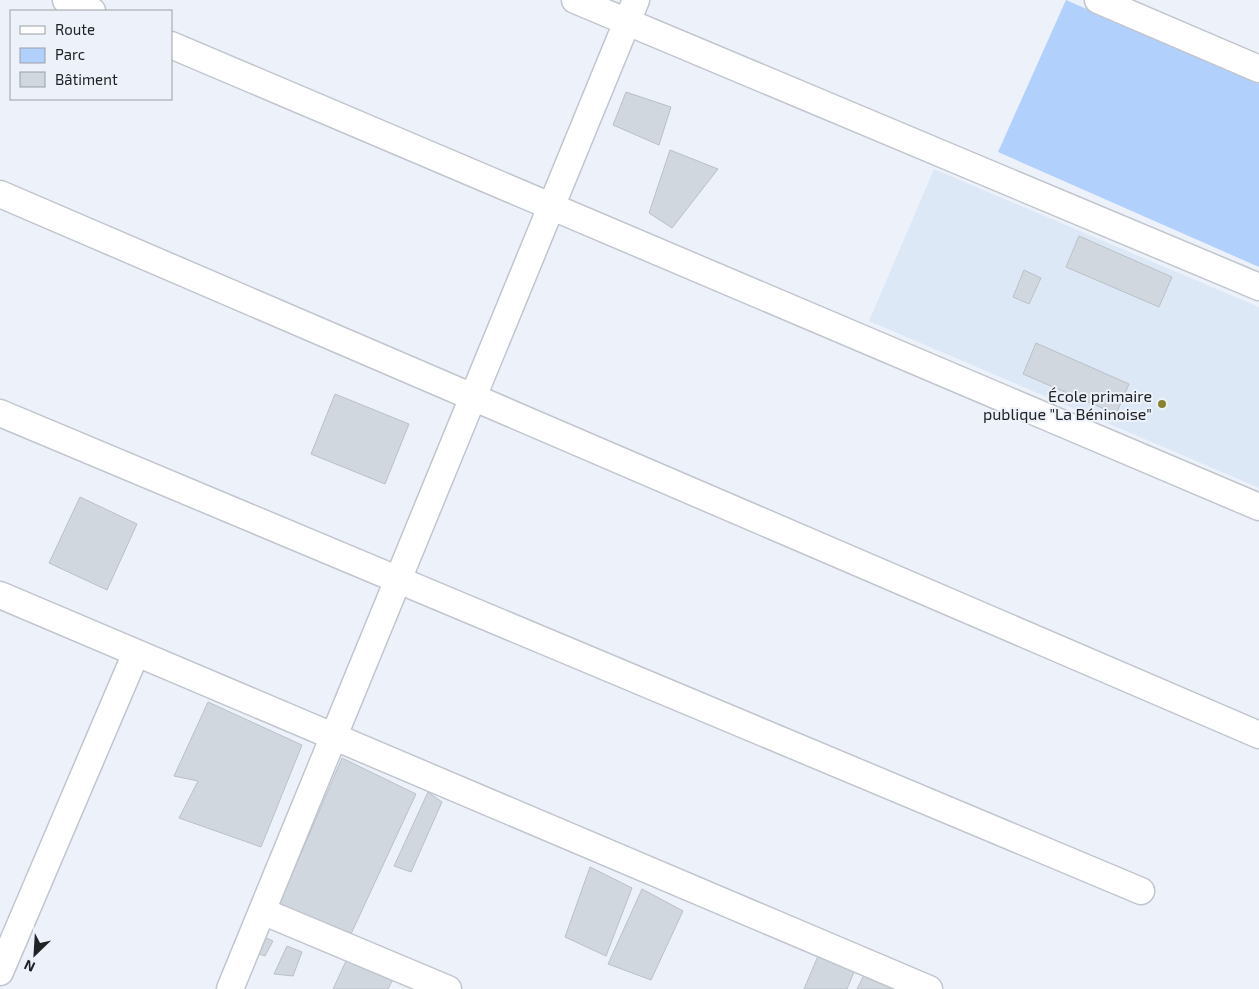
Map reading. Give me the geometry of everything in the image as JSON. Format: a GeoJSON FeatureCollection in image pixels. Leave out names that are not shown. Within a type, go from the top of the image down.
{"type":"FeatureCollection","features":[{"type":"Feature","properties":{"kind":"street"},"geometry":{"type":"LineString","coordinates":[[66,0],[90,10]]}},
{"type":"Feature","properties":{"kind":"street"},"geometry":{"type":"LineString","coordinates":[[575,0],[632,11],[1259,287]]}},
{"type":"Feature","properties":{"kind":"street"},"geometry":{"type":"LineString","coordinates":[[1098,0],[1259,69]]}},
{"type":"Feature","properties":{"kind":"street"},"geometry":{"type":"LineString","coordinates":[[230,989],[632,11]]}},
{"type":"Feature","properties":{"kind":"street"},"geometry":{"type":"LineString","coordinates":[[172,45],[1259,507]]}},
{"type":"Feature","properties":{"kind":"street"},"geometry":{"type":"LineString","coordinates":[[0,194],[1259,735]]}},
{"type":"Feature","properties":{"kind":"street"},"geometry":{"type":"LineString","coordinates":[[0,413],[1141,891]]}},
{"type":"Feature","properties":{"kind":"street"},"geometry":{"type":"LineString","coordinates":[[0,595],[929,989]]}},
{"type":"Feature","properties":{"kind":"street"},"geometry":{"type":"LineString","coordinates":[[0,972],[136,653]]}},
{"type":"Feature","properties":{"kind":"street"},"geometry":{"type":"LineString","coordinates":[[262,911],[448,989]]}},
{"type":"Feature","properties":{"kind":"shaded area","name":"École primaire publique \"La Béninoise\""},"geometry":{"type":"Polygon","coordinates":[[[934,169],[1259,307],[1259,488],[869,321],[934,169]]]}},
{"type":"Feature","properties":{"kind":"green space"},"geometry":{"type":"Polygon","coordinates":[[[1066,0],[1259,84],[1259,267],[998,152],[1066,0]]]}},
{"type":"Feature","properties":{"kind":"building"},"geometry":{"type":"Polygon","coordinates":[[[626,92],[671,107],[659,145],[613,125],[626,92]]]}},
{"type":"Feature","properties":{"kind":"building"},"geometry":{"type":"Polygon","coordinates":[[[670,150],[718,169],[672,228],[649,213],[670,150]]]}},
{"type":"Feature","properties":{"kind":"building"},"geometry":{"type":"Polygon","coordinates":[[[1079,236],[1172,277],[1159,307],[1066,267],[1079,236]]]}},
{"type":"Feature","properties":{"kind":"building"},"geometry":{"type":"Polygon","coordinates":[[[1024,270],[1041,278],[1029,304],[1013,297],[1024,270]]]}},
{"type":"Feature","properties":{"kind":"building"},"geometry":{"type":"Polygon","coordinates":[[[1036,343],[1129,384],[1116,414],[1023,374],[1036,343]]]}},
{"type":"Feature","properties":{"kind":"building"},"geometry":{"type":"Polygon","coordinates":[[[335,394],[409,424],[385,484],[311,454],[335,394]]]}},
{"type":"Feature","properties":{"kind":"building"},"geometry":{"type":"Polygon","coordinates":[[[80,497],[137,524],[107,590],[49,563],[80,497]]]}},
{"type":"Feature","properties":{"kind":"building"},"geometry":{"type":"Polygon","coordinates":[[[208,702],[302,745],[261,847],[179,818],[198,781],[174,776],[208,702]]]}},
{"type":"Feature","properties":{"kind":"building"},"geometry":{"type":"Polygon","coordinates":[[[342,758],[416,794],[351,934],[278,907],[342,758]]]}},
{"type":"Feature","properties":{"kind":"building"},"geometry":{"type":"Polygon","coordinates":[[[428,792],[442,802],[411,872],[394,866],[428,792]]]}},
{"type":"Feature","properties":{"kind":"building"},"geometry":{"type":"Polygon","coordinates":[[[590,867],[632,888],[606,956],[565,937],[590,867]]]}},
{"type":"Feature","properties":{"kind":"building"},"geometry":{"type":"Polygon","coordinates":[[[642,889],[683,911],[651,980],[608,964],[642,889]]]}},
{"type":"Feature","properties":{"kind":"building"},"geometry":{"type":"Polygon","coordinates":[[[262,936],[273,941],[265,956],[252,952],[262,936]]]}},
{"type":"Feature","properties":{"kind":"building"},"geometry":{"type":"Polygon","coordinates":[[[287,946],[302,952],[293,976],[274,974],[287,946]]]}},
{"type":"Feature","properties":{"kind":"building"},"geometry":{"type":"Polygon","coordinates":[[[818,956],[854,972],[847,989],[804,989],[818,956]]]}},
{"type":"Feature","properties":{"kind":"building"},"geometry":{"type":"Polygon","coordinates":[[[347,959],[393,979],[388,989],[333,989],[347,959]]]}},
{"type":"Feature","properties":{"kind":"building"},"geometry":{"type":"Polygon","coordinates":[[[864,975],[895,989],[857,989],[864,975]]]}},
{"type":"Feature","properties":{"kind":"place","name":"École primaire publique \"La Béninoise\""},"geometry":{"type":"Point","coordinates":[1162,404]}}]}
